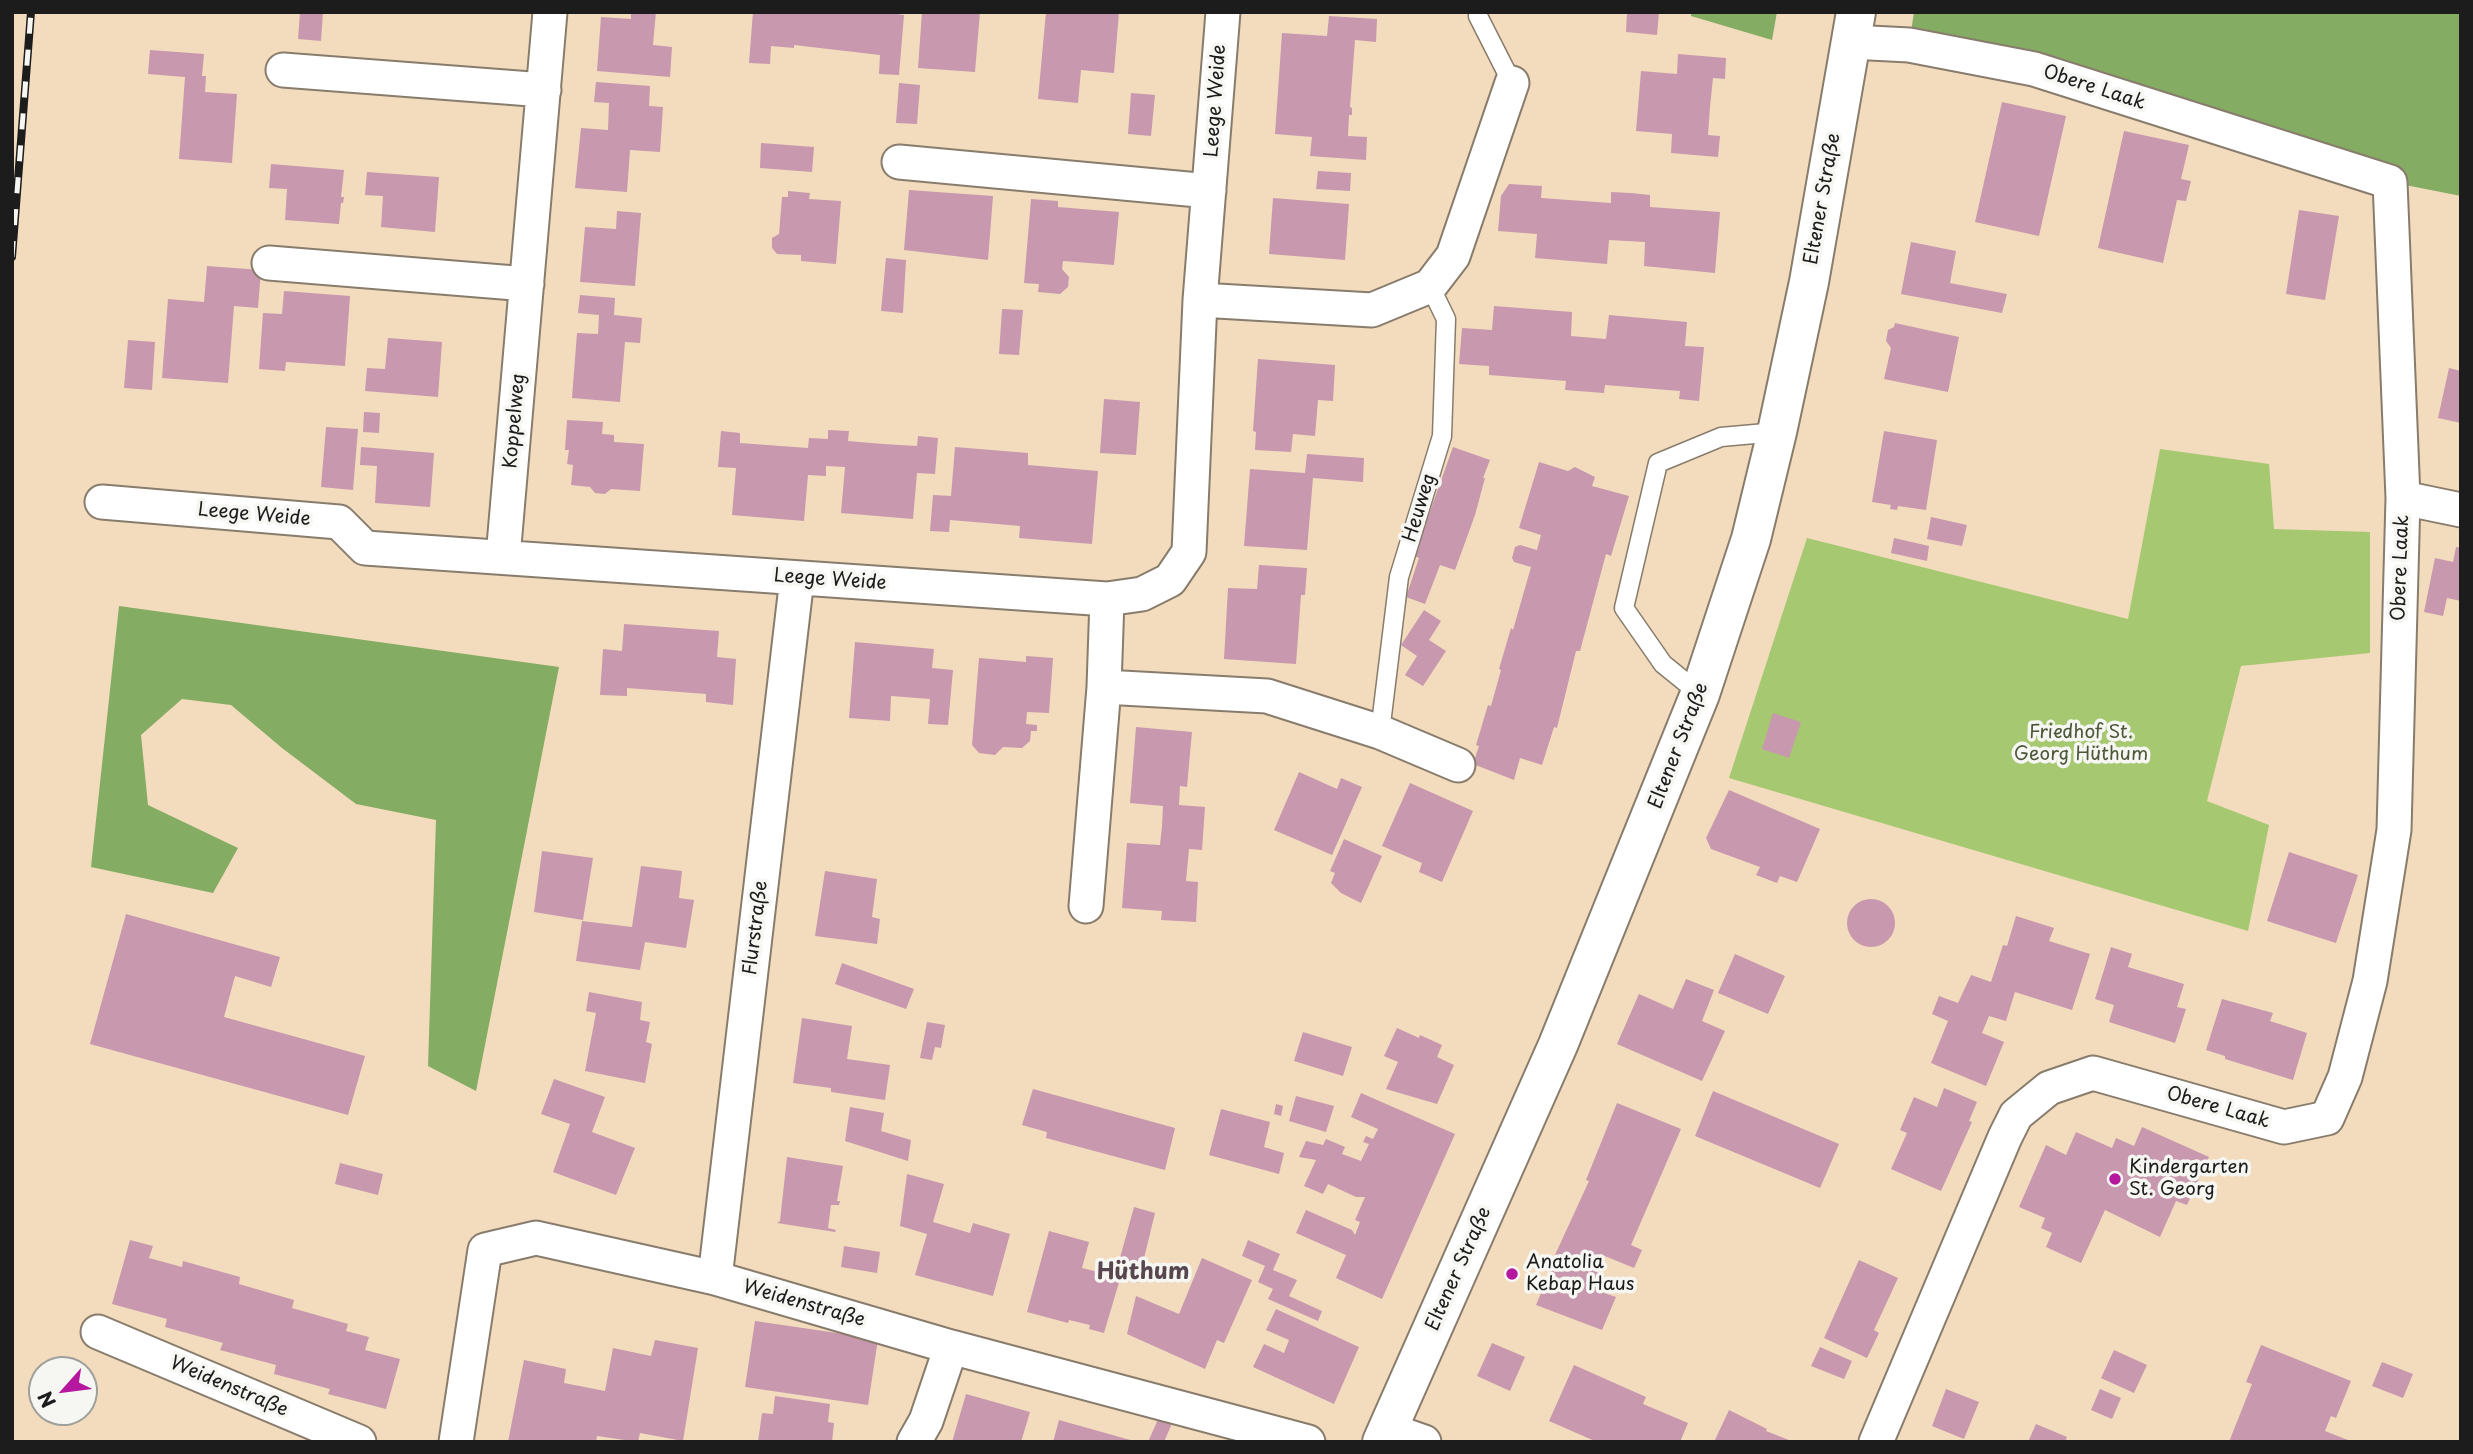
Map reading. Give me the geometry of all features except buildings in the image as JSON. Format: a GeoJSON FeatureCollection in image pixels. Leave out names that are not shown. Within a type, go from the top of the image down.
{"type":"FeatureCollection","features":[{"type":"Feature","properties":{"kind":"main road","name":"Eltener Straße"},"geometry":{"type":"LineString","coordinates":[[1385,1436],[1558,1045],[1700,694],[1751,538],[1777,432],[1809,282],[1853,27]]}},
{"type":"Feature","properties":{"kind":"street","name":"Koppelweg"},"geometry":{"type":"LineString","coordinates":[[503,557],[550,12]]}},
{"type":"Feature","properties":{"kind":"street","name":"Leege Weide"},"geometry":{"type":"LineString","coordinates":[[102,502],[339,522],[365,548],[1107,599],[1142,594],[1170,580],[1189,552],[1200,300],[1223,12]]}},
{"type":"Feature","properties":{"kind":"street","name":"Obere Laak"},"geometry":{"type":"LineString","coordinates":[[1853,27],[1909,46],[2035,69],[2390,182],[2403,498],[2394,830],[2370,981],[2345,1077],[2327,1118],[2284,1127],[2093,1073],[2049,1087],[2016,1115],[2005,1137],[1876,1442]]}},
{"type":"Feature","properties":{"kind":"street"},"geometry":{"type":"LineString","coordinates":[[283,71],[544,90]]}},
{"type":"Feature","properties":{"kind":"street"},"geometry":{"type":"LineString","coordinates":[[1200,300],[1372,310],[1430,286],[1453,256],[1512,83]]}},
{"type":"Feature","properties":{"kind":"street"},"geometry":{"type":"LineString","coordinates":[[899,162],[1209,191]]}},
{"type":"Feature","properties":{"kind":"street"},"geometry":{"type":"LineString","coordinates":[[269,263],[527,284]]}},
{"type":"Feature","properties":{"kind":"street","name":"Obere Laak"},"geometry":{"type":"LineString","coordinates":[[2403,498],[2461,510]]}},
{"type":"Feature","properties":{"kind":"street","name":"Flurstraße"},"geometry":{"type":"LineString","coordinates":[[715,1278],[797,578]]}},
{"type":"Feature","properties":{"kind":"street"},"geometry":{"type":"LineString","coordinates":[[1086,906],[1104,687],[1107,599]]}},
{"type":"Feature","properties":{"kind":"street"},"geometry":{"type":"LineString","coordinates":[[1104,687],[1267,696],[1380,732],[1458,765]]}},
{"type":"Feature","properties":{"kind":"street","name":"Weidenstraße"},"geometry":{"type":"LineString","coordinates":[[456,1442],[485,1250],[536,1238],[715,1278],[951,1347],[1308,1442]]}},
{"type":"Feature","properties":{"kind":"street","name":"Weidenstraße"},"geometry":{"type":"LineString","coordinates":[[98,1332],[359,1442]]}},
{"type":"Feature","properties":{"kind":"street"},"geometry":{"type":"LineString","coordinates":[[914,1442],[926,1421],[951,1347]]}},
{"type":"Feature","properties":{"kind":"street"},"geometry":{"type":"LineString","coordinates":[[1385,1436],[1424,1442]]}},
{"type":"Feature","properties":{"kind":"lane"},"geometry":{"type":"LineString","coordinates":[[1478,12],[1512,83]]}},
{"type":"Feature","properties":{"kind":"lane","name":"Heuweg"},"geometry":{"type":"LineString","coordinates":[[1380,732],[1399,577],[1441,436],[1446,319],[1430,286]]}},
{"type":"Feature","properties":{"kind":"lane"},"geometry":{"type":"LineString","coordinates":[[1700,694],[1662,664],[1624,608],[1658,463],[1721,437],[1777,432]]}},
{"type":"Feature","properties":{"kind":"green space"},"geometry":{"type":"Polygon","coordinates":[[[1691,12],[1777,12],[1772,40],[1691,16],[1691,12]]]}},
{"type":"Feature","properties":{"kind":"green space"},"geometry":{"type":"Polygon","coordinates":[[[1914,12],[2461,12],[2461,196],[2390,182],[1909,45],[1914,12]]]}},
{"type":"Feature","properties":{"kind":"green space","name":"Friedhof St. Georg Hüthum"},"geometry":{"type":"Polygon","coordinates":[[[2160,449],[2269,464],[2274,529],[2370,532],[2370,653],[2241,666],[2207,801],[2269,825],[2248,931],[1729,778],[1807,538],[2128,619],[2160,449]]]}},
{"type":"Feature","properties":{"kind":"green space"},"geometry":{"type":"Polygon","coordinates":[[[119,606],[559,667],[476,1091],[428,1066],[436,820],[356,804],[231,705],[182,699],[141,735],[148,805],[238,848],[213,893],[91,867],[119,606]]]}},
{"type":"Feature","properties":{"kind":"railway"},"geometry":{"type":"LineString","coordinates":[[12,257],[31,12]]}},
{"type":"Feature","properties":{"kind":"place","name":"Kindergarten St. Georg"},"geometry":{"type":"Point","coordinates":[2115,1179]}},
{"type":"Feature","properties":{"kind":"place","name":"Anatolia Kebap Haus"},"geometry":{"type":"Point","coordinates":[1512,1274]}},
{"type":"Feature","properties":{"kind":"district","name":"Hüthum"},"geometry":{"type":"Point","coordinates":[1143,1273]}}]}
